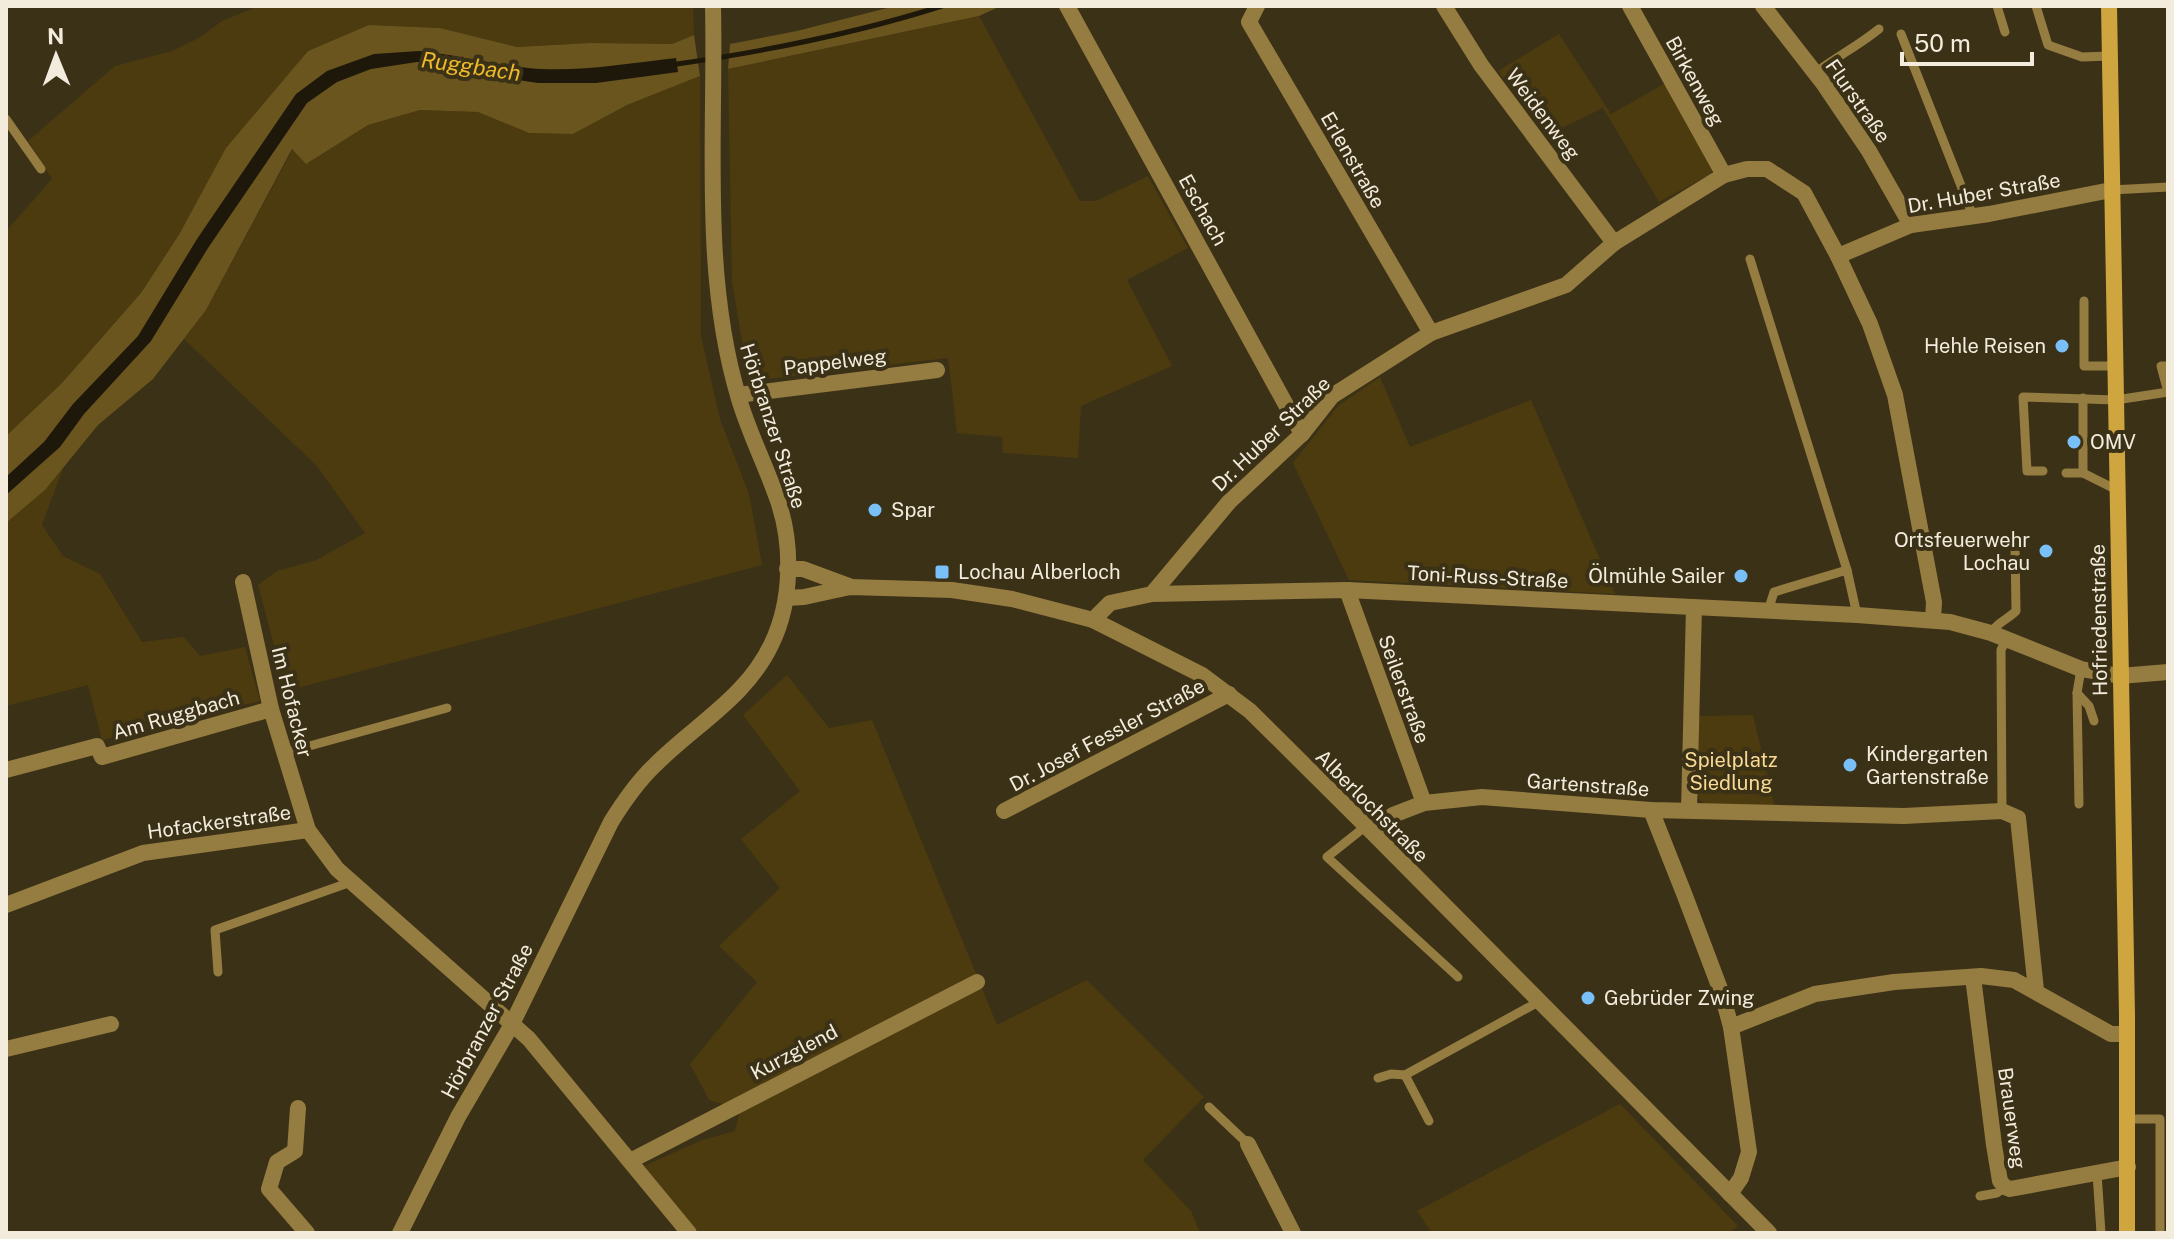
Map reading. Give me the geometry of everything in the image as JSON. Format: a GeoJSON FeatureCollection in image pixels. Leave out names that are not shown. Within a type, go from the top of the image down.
{"type":"FeatureCollection","features":[{"type":"Feature","properties":{"kind":"main road","name":"Hofriedenstraße"},"geometry":{"type":"LineString","coordinates":[[2109,6],[2127,1034],[2127,1233]]}},
{"type":"Feature","properties":{"kind":"street","name":"Hörbranzer Straße"},"geometry":{"type":"LineString","coordinates":[[400,1233],[458,1117],[511,1026],[611,822],[631,790],[657,762],[745,686],[772,643],[786,598],[785,530],[779,503],[738,395],[719,312],[713,6]]}},
{"type":"Feature","properties":{"kind":"street","name":"Eschach"},"geometry":{"type":"LineString","coordinates":[[1067,6],[1302,434]]}},
{"type":"Feature","properties":{"kind":"street","name":"Erlenstraße"},"geometry":{"type":"LineString","coordinates":[[1257,6],[1249,22],[1431,333]]}},
{"type":"Feature","properties":{"kind":"street","name":"Weidenweg"},"geometry":{"type":"LineString","coordinates":[[1444,6],[1481,65],[1614,243]]}},
{"type":"Feature","properties":{"kind":"street","name":"Birkenweg"},"geometry":{"type":"LineString","coordinates":[[1630,6],[1724,175]]}},
{"type":"Feature","properties":{"kind":"street","name":"Flurstraße"},"geometry":{"type":"LineString","coordinates":[[1763,6],[1815,73],[1869,151],[1911,225]]}},
{"type":"Feature","properties":{"kind":"street","name":"Dr. Huber Straße"},"geometry":{"type":"LineString","coordinates":[[1152,594],[1229,502],[1302,434],[1332,396],[1431,333],[1566,285],[1614,243],[1724,175],[1747,169],[1767,169],[1804,193],[1838,256],[1911,225],[2111,190]]}},
{"type":"Feature","properties":{"kind":"street"},"geometry":{"type":"LineString","coordinates":[[1838,256],[1870,324],[1895,395],[1934,602],[1933,619]]}},
{"type":"Feature","properties":{"kind":"street","name":"Pappelweg"},"geometry":{"type":"LineString","coordinates":[[738,395],[937,370]]}},
{"type":"Feature","properties":{"kind":"street","name":"Alberlochstraße"},"geometry":{"type":"LineString","coordinates":[[787,569],[803,569],[850,587]]}},
{"type":"Feature","properties":{"kind":"street","name":"Im Hofacker"},"geometry":{"type":"LineString","coordinates":[[243,582],[271,709],[308,830]]}},
{"type":"Feature","properties":{"kind":"street","name":"Alberlochstraße"},"geometry":{"type":"LineString","coordinates":[[786,598],[850,587],[952,590],[1012,599],[1093,620],[1174,660],[1229,694],[1368,828],[1769,1233]]}},
{"type":"Feature","properties":{"kind":"street","name":"Toni-Russ-Straße"},"geometry":{"type":"LineString","coordinates":[[1093,620],[1110,603],[1152,594],[1347,590],[1933,619],[1966,625],[2081,669],[2120,676],[2168,672]]}},
{"type":"Feature","properties":{"kind":"street","name":"Seilerstraße"},"geometry":{"type":"LineString","coordinates":[[1347,590],[1424,803]]}},
{"type":"Feature","properties":{"kind":"street"},"geometry":{"type":"LineString","coordinates":[[1689,810],[1694,607]]}},
{"type":"Feature","properties":{"kind":"street","name":"Dr. Josef Fessler Straße"},"geometry":{"type":"LineString","coordinates":[[1004,811],[1229,694]]}},
{"type":"Feature","properties":{"kind":"street","name":"Am Ruggbach"},"geometry":{"type":"LineString","coordinates":[[6,770],[97,746],[102,757],[271,709]]}},
{"type":"Feature","properties":{"kind":"street","name":"Gartenstraße"},"geometry":{"type":"LineString","coordinates":[[1368,828],[1424,803],[1482,797],[1651,810],[1904,816],[2002,811]]}},
{"type":"Feature","properties":{"kind":"street"},"geometry":{"type":"LineString","coordinates":[[1651,810],[1722,994],[1731,1027],[1749,1152],[1741,1178],[1730,1194]]}},
{"type":"Feature","properties":{"kind":"street"},"geometry":{"type":"LineString","coordinates":[[2002,811],[2018,818],[2036,990]]}},
{"type":"Feature","properties":{"kind":"street","name":"Hofackerstraße"},"geometry":{"type":"LineString","coordinates":[[6,905],[143,853],[308,830],[337,869],[511,1026]]}},
{"type":"Feature","properties":{"kind":"street"},"geometry":{"type":"LineString","coordinates":[[1731,1027],[1815,994],[1894,982],[1973,977],[2014,980],[2111,1034],[2127,1034]]}},
{"type":"Feature","properties":{"kind":"street","name":"Brauerweg"},"geometry":{"type":"LineString","coordinates":[[1973,977],[2000,1181],[2010,1189],[2128,1167]]}},
{"type":"Feature","properties":{"kind":"street","name":"Kurzglend"},"geometry":{"type":"LineString","coordinates":[[630,1161],[977,982]]}},
{"type":"Feature","properties":{"kind":"street"},"geometry":{"type":"LineString","coordinates":[[6,1049],[111,1024]]}},
{"type":"Feature","properties":{"kind":"street"},"geometry":{"type":"LineString","coordinates":[[511,1026],[529,1039],[689,1233]]}},
{"type":"Feature","properties":{"kind":"street"},"geometry":{"type":"LineString","coordinates":[[298,1108],[295,1151],[277,1162],[269,1189],[307,1233]]}},
{"type":"Feature","properties":{"kind":"street"},"geometry":{"type":"LineString","coordinates":[[1248,1144],[1293,1233]]}},
{"type":"Feature","properties":{"kind":"lane"},"geometry":{"type":"LineString","coordinates":[[1997,6],[2005,32]]}},
{"type":"Feature","properties":{"kind":"lane"},"geometry":{"type":"LineString","coordinates":[[2036,6],[2048,45],[2082,57],[2110,56]]}},
{"type":"Feature","properties":{"kind":"lane"},"geometry":{"type":"LineString","coordinates":[[1815,73],[1879,29]]}},
{"type":"Feature","properties":{"kind":"lane"},"geometry":{"type":"LineString","coordinates":[[1901,34],[1973,216]]}},
{"type":"Feature","properties":{"kind":"lane"},"geometry":{"type":"LineString","coordinates":[[6,119],[41,169]]}},
{"type":"Feature","properties":{"kind":"lane"},"geometry":{"type":"LineString","coordinates":[[2111,190],[2168,187]]}},
{"type":"Feature","properties":{"kind":"lane"},"geometry":{"type":"LineString","coordinates":[[1750,259],[1847,570],[1857,615]]}},
{"type":"Feature","properties":{"kind":"lane"},"geometry":{"type":"LineString","coordinates":[[2084,301],[2084,366],[2115,366]]}},
{"type":"Feature","properties":{"kind":"lane"},"geometry":{"type":"LineString","coordinates":[[2043,471],[2027,471],[2023,397],[2116,400],[2168,392],[2161,366],[2168,366]]}},
{"type":"Feature","properties":{"kind":"lane"},"geometry":{"type":"LineString","coordinates":[[2083,398],[2083,473]]}},
{"type":"Feature","properties":{"kind":"lane"},"geometry":{"type":"LineString","coordinates":[[2066,473],[2083,473],[2117,490]]}},
{"type":"Feature","properties":{"kind":"lane"},"geometry":{"type":"LineString","coordinates":[[2002,811],[2001,650],[1996,625],[2016,611],[2015,546]]}},
{"type":"Feature","properties":{"kind":"lane"},"geometry":{"type":"LineString","coordinates":[[1768,611],[1774,592],[1847,570]]}},
{"type":"Feature","properties":{"kind":"lane"},"geometry":{"type":"LineString","coordinates":[[2079,804],[2077,693],[2081,669]]}},
{"type":"Feature","properties":{"kind":"lane"},"geometry":{"type":"LineString","coordinates":[[2077,693],[2089,706],[2094,721]]}},
{"type":"Feature","properties":{"kind":"lane"},"geometry":{"type":"LineString","coordinates":[[284,753],[447,708]]}},
{"type":"Feature","properties":{"kind":"lane"},"geometry":{"type":"LineString","coordinates":[[1368,828],[1327,857],[1458,977]]}},
{"type":"Feature","properties":{"kind":"lane"},"geometry":{"type":"LineString","coordinates":[[218,972],[215,930],[351,882]]}},
{"type":"Feature","properties":{"kind":"lane"},"geometry":{"type":"LineString","coordinates":[[1378,1078],[1391,1074],[1405,1075],[1540,1001]]}},
{"type":"Feature","properties":{"kind":"lane"},"geometry":{"type":"LineString","coordinates":[[1405,1075],[1429,1121]]}},
{"type":"Feature","properties":{"kind":"lane"},"geometry":{"type":"LineString","coordinates":[[1209,1107],[1248,1144]]}},
{"type":"Feature","properties":{"kind":"lane"},"geometry":{"type":"LineString","coordinates":[[2127,1119],[2164,1119],[2160,1233]]}},
{"type":"Feature","properties":{"kind":"lane"},"geometry":{"type":"LineString","coordinates":[[2097,1173],[2101,1233]]}},
{"type":"Feature","properties":{"kind":"lane"},"geometry":{"type":"LineString","coordinates":[[1980,1196],[1997,1193],[2005,1187]]}},
{"type":"Feature","properties":{"kind":"green space"},"geometry":{"type":"Polygon","coordinates":[[[259,6],[693,6],[694,35],[672,44],[590,43],[517,47],[440,28],[370,25],[308,51],[141,293],[62,383],[6,436],[6,231],[52,179],[28,141],[115,66],[172,51],[199,38],[222,21],[259,6]]]}},
{"type":"Feature","properties":{"kind":"green space"},"geometry":{"type":"Polygon","coordinates":[[[979,16],[1080,201],[1096,201],[1148,176],[1188,248],[1127,280],[1172,366],[1081,406],[1078,458],[1003,453],[1002,437],[957,433],[948,358],[759,380],[745,360],[732,281],[728,69],[979,16]]]}},
{"type":"Feature","properties":{"kind":"green space"},"geometry":{"type":"Polygon","coordinates":[[[1559,34],[1611,114],[1669,81],[1713,166],[1711,174],[1659,202],[1603,108],[1547,135],[1498,71],[1559,34]]]}},
{"type":"Feature","properties":{"kind":"green space"},"geometry":{"type":"Polygon","coordinates":[[[700,76],[701,336],[720,419],[749,494],[762,565],[286,691],[258,585],[277,571],[316,560],[365,533],[317,466],[184,339],[206,310],[293,149],[307,163],[368,125],[420,110],[478,112],[529,133],[573,134],[627,105],[700,76]]]}},
{"type":"Feature","properties":{"kind":"green space"},"geometry":{"type":"Polygon","coordinates":[[[1380,377],[1410,447],[1531,400],[1615,594],[1349,580],[1293,463],[1338,406],[1380,377]]]}},
{"type":"Feature","properties":{"kind":"green space"},"geometry":{"type":"Polygon","coordinates":[[[64,466],[42,525],[63,556],[100,574],[142,642],[184,637],[200,656],[245,647],[260,701],[102,740],[88,685],[6,706],[6,523],[45,490],[64,466]]]}},
{"type":"Feature","properties":{"kind":"green space"},"geometry":{"type":"Polygon","coordinates":[[[787,675],[829,728],[872,720],[997,1025],[1087,980],[1204,1097],[1143,1160],[1191,1211],[1200,1233],[699,1233],[644,1166],[702,1140],[735,1131],[740,1110],[709,1100],[690,1064],[757,982],[719,946],[780,888],[741,839],[800,791],[743,715],[787,675]]]}},
{"type":"Feature","properties":{"kind":"green space","name":"Spielplatz Siedlung"},"geometry":{"type":"Polygon","coordinates":[[[1753,715],[1775,808],[1706,805],[1697,797],[1699,716],[1753,715]]]}},
{"type":"Feature","properties":{"kind":"green space"},"geometry":{"type":"Polygon","coordinates":[[[1620,1104],[1738,1226],[1729,1233],[1432,1233],[1417,1211],[1620,1104]]]}},
{"type":"Feature","properties":{"kind":"shaded area"},"geometry":{"type":"Polygon","coordinates":[[[895,6],[1001,6],[979,16],[728,69],[730,44],[895,6]]]}},
{"type":"Feature","properties":{"kind":"shaded area"},"geometry":{"type":"Polygon","coordinates":[[[369,25],[440,28],[517,47],[590,43],[672,44],[694,35],[700,76],[627,105],[573,134],[529,133],[478,112],[420,110],[368,125],[306,164],[292,149],[206,310],[153,379],[98,425],[45,490],[6,523],[6,436],[62,383],[141,293],[180,233],[226,148],[308,51],[369,25]]]}},
{"type":"Feature","properties":{"kind":"water"},"geometry":{"type":"Polygon","coordinates":[[[419,51],[541,69],[592,68],[676,58],[678,72],[596,83],[538,83],[477,74],[455,65],[417,62],[371,69],[337,82],[307,103],[208,248],[151,341],[84,414],[60,447],[6,495],[6,477],[44,442],[73,404],[138,336],[197,239],[296,94],[327,71],[374,54],[419,51]]]}},
{"type":"Feature","properties":{"kind":"waterway","name":"Ruggbach"},"geometry":{"type":"LineString","coordinates":[[670,65],[808,41],[942,6]]}},
{"type":"Feature","properties":{"kind":"place","name":"Hehle Reisen"},"geometry":{"type":"Point","coordinates":[2062,346]}},
{"type":"Feature","properties":{"kind":"place","name":"OMV"},"geometry":{"type":"Point","coordinates":[2074,442]}},
{"type":"Feature","properties":{"kind":"place","name":"Spar"},"geometry":{"type":"Point","coordinates":[875,510]}},
{"type":"Feature","properties":{"kind":"place","name":"Ortsfeuerwehr Lochau"},"geometry":{"type":"Point","coordinates":[2046,551]}},
{"type":"Feature","properties":{"kind":"place","name":"Lochau Alberloch"},"geometry":{"type":"Point","coordinates":[942,572]}},
{"type":"Feature","properties":{"kind":"place","name":"Ölmühle Sailer"},"geometry":{"type":"Point","coordinates":[1741,576]}},
{"type":"Feature","properties":{"kind":"place","name":"Kindergarten Gartenstraße"},"geometry":{"type":"Point","coordinates":[1850,765]}},
{"type":"Feature","properties":{"kind":"place","name":"Gebrüder Zwing"},"geometry":{"type":"Point","coordinates":[1588,998]}}]}
